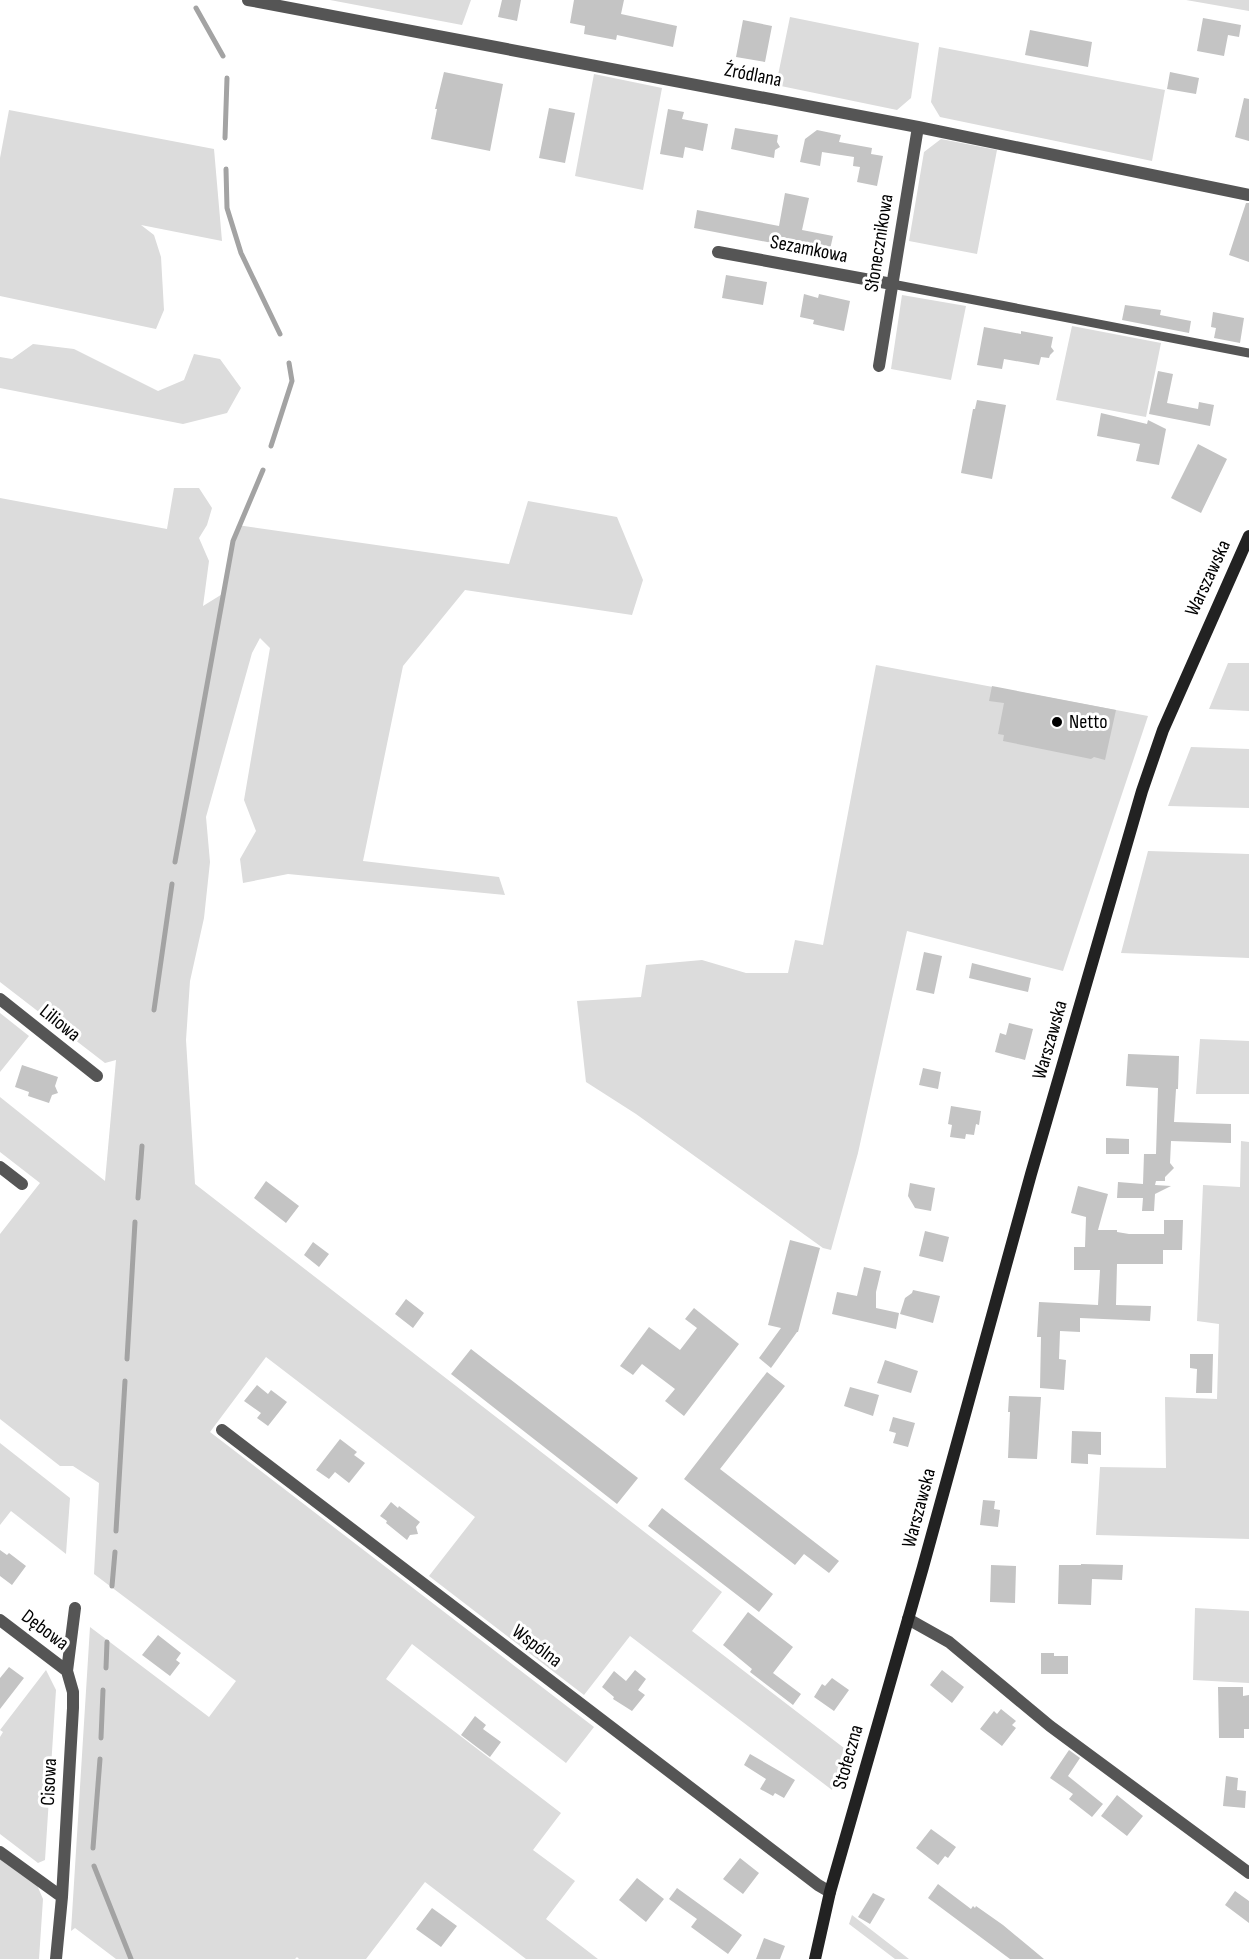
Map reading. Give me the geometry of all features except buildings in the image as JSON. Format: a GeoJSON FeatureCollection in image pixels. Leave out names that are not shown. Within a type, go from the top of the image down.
{"type":"FeatureCollection","features":[{"type":"Feature","properties":{"kind":"main road","name":"Warszawska"},"geometry":{"type":"LineString","coordinates":[[923,1567],[1031,1174],[1142,791],[1163,730],[1249,536]]}},
{"type":"Feature","properties":{"kind":"main road","name":"Stołeczna"},"geometry":{"type":"LineString","coordinates":[[815,1959],[830,1892],[923,1567]]}},
{"type":"Feature","properties":{"kind":"street","name":"Źródlana"},"geometry":{"type":"LineString","coordinates":[[248,0],[918,127],[1249,195]]}},
{"type":"Feature","properties":{"kind":"street","name":"Słonecznikowa"},"geometry":{"type":"LineString","coordinates":[[879,366],[918,127]]}},
{"type":"Feature","properties":{"kind":"street","name":"Sezamkowa"},"geometry":{"type":"LineString","coordinates":[[718,252],[892,284]]}},
{"type":"Feature","properties":{"kind":"street","name":"Liliowa"},"geometry":{"type":"LineString","coordinates":[[0,999],[97,1076]]}},
{"type":"Feature","properties":{"kind":"street"},"geometry":{"type":"LineString","coordinates":[[0,1167],[22,1184]]}},
{"type":"Feature","properties":{"kind":"street","name":"Wspólna"},"geometry":{"type":"LineString","coordinates":[[222,1430],[830,1892]]}},
{"type":"Feature","properties":{"kind":"street","name":"Cisowa"},"geometry":{"type":"LineString","coordinates":[[56,1959],[73,1708],[67,1671],[75,1608]]}},
{"type":"Feature","properties":{"kind":"street"},"geometry":{"type":"LineString","coordinates":[[908,1618],[949,1642],[1050,1726],[1249,1873]]}},
{"type":"Feature","properties":{"kind":"street","name":"Dębowa"},"geometry":{"type":"LineString","coordinates":[[0,1620],[67,1671]]}},
{"type":"Feature","properties":{"kind":"street"},"geometry":{"type":"LineString","coordinates":[[0,1852],[62,1897]]}},
{"type":"Feature","properties":{"kind":"lane"},"geometry":{"type":"LineString","coordinates":[[892,284],[1249,353]]}},
{"type":"Feature","properties":{"kind":"shaded area"},"geometry":{"type":"Polygon","coordinates":[[[330,0],[471,0],[462,25],[330,0]]]}},
{"type":"Feature","properties":{"kind":"shaded area"},"geometry":{"type":"Polygon","coordinates":[[[1186,0],[1249,0],[1249,11],[1186,0]]]}},
{"type":"Feature","properties":{"kind":"shaded area"},"geometry":{"type":"Polygon","coordinates":[[[790,17],[919,43],[911,98],[897,110],[776,85],[790,17]]]}},
{"type":"Feature","properties":{"kind":"shaded area"},"geometry":{"type":"Polygon","coordinates":[[[939,47],[1165,90],[1152,161],[940,117],[931,102],[939,47]]]}},
{"type":"Feature","properties":{"kind":"shaded area"},"geometry":{"type":"Polygon","coordinates":[[[594,74],[662,88],[643,190],[575,176],[594,74]]]}},
{"type":"Feature","properties":{"kind":"shaded area"},"geometry":{"type":"Polygon","coordinates":[[[9,110],[214,149],[222,241],[141,225],[154,235],[161,257],[164,310],[156,329],[0,296],[0,158],[9,110]]]}},
{"type":"Feature","properties":{"kind":"shaded area"},"geometry":{"type":"Polygon","coordinates":[[[941,139],[997,150],[977,254],[909,241],[924,152],[941,139]]]}},
{"type":"Feature","properties":{"kind":"shaded area"},"geometry":{"type":"Polygon","coordinates":[[[902,295],[966,306],[951,380],[891,369],[902,295]]]}},
{"type":"Feature","properties":{"kind":"shaded area"},"geometry":{"type":"Polygon","coordinates":[[[1072,326],[1161,343],[1146,417],[1056,400],[1072,326]]]}},
{"type":"Feature","properties":{"kind":"shaded area"},"geometry":{"type":"Polygon","coordinates":[[[33,344],[74,349],[158,391],[184,380],[194,354],[220,359],[241,388],[227,413],[183,424],[0,388],[0,357],[12,359],[33,344]]]}},
{"type":"Feature","properties":{"kind":"shaded area"},"geometry":{"type":"Polygon","coordinates":[[[174,488],[199,488],[212,508],[207,525],[199,538],[209,561],[203,606],[224,593],[237,525],[509,564],[528,501],[617,517],[643,580],[632,615],[465,590],[403,666],[363,861],[499,877],[505,895],[288,874],[243,883],[240,859],[256,831],[244,800],[270,648],[260,638],[252,653],[206,817],[210,862],[204,918],[190,981],[186,1040],[195,1184],[722,1592],[692,1631],[844,1748],[832,1790],[630,1636],[584,1695],[429,1576],[475,1517],[266,1357],[210,1432],[594,1727],[566,1763],[412,1644],[386,1679],[561,1813],[533,1850],[575,1881],[546,1919],[598,1959],[526,1959],[425,1882],[366,1959],[299,1959],[297,1957],[295,1959],[116,1959],[75,1928],[71,1931],[90,1627],[209,1717],[236,1681],[94,1574],[99,1483],[73,1466],[60,1466],[0,1419],[0,1234],[40,1183],[0,1152],[0,1097],[105,1181],[116,1060],[105,1063],[0,982],[0,498],[167,529],[174,488]]]}},
{"type":"Feature","properties":{"kind":"shaded area"},"geometry":{"type":"Polygon","coordinates":[[[1228,663],[1249,663],[1249,711],[1209,709],[1228,663]]]}},
{"type":"Feature","properties":{"kind":"shaded area"},"geometry":{"type":"Polygon","coordinates":[[[876,665],[1148,716],[1063,971],[907,931],[858,1153],[831,1250],[823,1248],[636,1114],[586,1082],[577,1001],[641,997],[646,965],[702,960],[746,973],[788,973],[795,940],[823,945],[876,665]]]}},
{"type":"Feature","properties":{"kind":"shaded area"},"geometry":{"type":"Polygon","coordinates":[[[1191,747],[1249,749],[1249,808],[1168,806],[1191,747]]]}},
{"type":"Feature","properties":{"kind":"shaded area"},"geometry":{"type":"Polygon","coordinates":[[[1148,851],[1249,854],[1249,958],[1121,953],[1148,851]]]}},
{"type":"Feature","properties":{"kind":"shaded area"},"geometry":{"type":"Polygon","coordinates":[[[0,1013],[29,1036],[0,1072],[0,1013]]]}},
{"type":"Feature","properties":{"kind":"shaded area"},"geometry":{"type":"Polygon","coordinates":[[[1200,1039],[1249,1041],[1249,1094],[1196,1094],[1200,1039]]]}},
{"type":"Feature","properties":{"kind":"shaded area"},"geometry":{"type":"Polygon","coordinates":[[[1241,1141],[1249,1142],[1249,1539],[1096,1535],[1100,1467],[1166,1468],[1165,1397],[1217,1399],[1219,1324],[1197,1321],[1203,1185],[1240,1187],[1241,1141]]]}},
{"type":"Feature","properties":{"kind":"shaded area"},"geometry":{"type":"Polygon","coordinates":[[[0,1443],[70,1498],[66,1554],[11,1511],[0,1525],[0,1443]]]}},
{"type":"Feature","properties":{"kind":"shaded area"},"geometry":{"type":"Polygon","coordinates":[[[1195,1608],[1249,1611],[1249,1683],[1193,1680],[1195,1608]]]}},
{"type":"Feature","properties":{"kind":"shaded area"},"geometry":{"type":"Polygon","coordinates":[[[46,1670],[56,1690],[45,1860],[38,1863],[0,1834],[0,1737],[3,1732],[0,1730],[46,1670]]]}},
{"type":"Feature","properties":{"kind":"shaded area"},"geometry":{"type":"Polygon","coordinates":[[[0,1857],[37,1885],[43,1899],[39,1959],[0,1959],[0,1857]]]}},
{"type":"Feature","properties":{"kind":"shaded area"},"geometry":{"type":"Polygon","coordinates":[[[852,1915],[909,1959],[895,1959],[849,1924],[852,1915]]]}},
{"type":"Feature","properties":{"kind":"waterway"},"geometry":{"type":"LineString","coordinates":[[196,8],[223,56]]}},
{"type":"Feature","properties":{"kind":"waterway"},"geometry":{"type":"LineString","coordinates":[[225,138],[227,78]]}},
{"type":"Feature","properties":{"kind":"waterway"},"geometry":{"type":"LineString","coordinates":[[226,169],[227,208],[241,253],[280,334]]}},
{"type":"Feature","properties":{"kind":"waterway"},"geometry":{"type":"LineString","coordinates":[[271,446],[292,381],[289,363]]}},
{"type":"Feature","properties":{"kind":"waterway"},"geometry":{"type":"LineString","coordinates":[[175,862],[233,541],[263,470]]}},
{"type":"Feature","properties":{"kind":"waterway"},"geometry":{"type":"LineString","coordinates":[[154,1010],[172,884]]}},
{"type":"Feature","properties":{"kind":"waterway"},"geometry":{"type":"LineString","coordinates":[[138,1198],[142,1146]]}},
{"type":"Feature","properties":{"kind":"waterway"},"geometry":{"type":"LineString","coordinates":[[127,1359],[135,1222]]}},
{"type":"Feature","properties":{"kind":"waterway"},"geometry":{"type":"LineString","coordinates":[[116,1531],[125,1381]]}},
{"type":"Feature","properties":{"kind":"waterway"},"geometry":{"type":"LineString","coordinates":[[112,1586],[115,1552]]}},
{"type":"Feature","properties":{"kind":"waterway"},"geometry":{"type":"LineString","coordinates":[[106,1668],[107,1642]]}},
{"type":"Feature","properties":{"kind":"waterway"},"geometry":{"type":"LineString","coordinates":[[101,1738],[103,1690]]}},
{"type":"Feature","properties":{"kind":"waterway"},"geometry":{"type":"LineString","coordinates":[[93,1848],[100,1759]]}},
{"type":"Feature","properties":{"kind":"waterway"},"geometry":{"type":"LineString","coordinates":[[94,1866],[131,1959]]}},
{"type":"Feature","properties":{"kind":"place","name":"Netto"},"geometry":{"type":"Point","coordinates":[1057,722]}}]}
